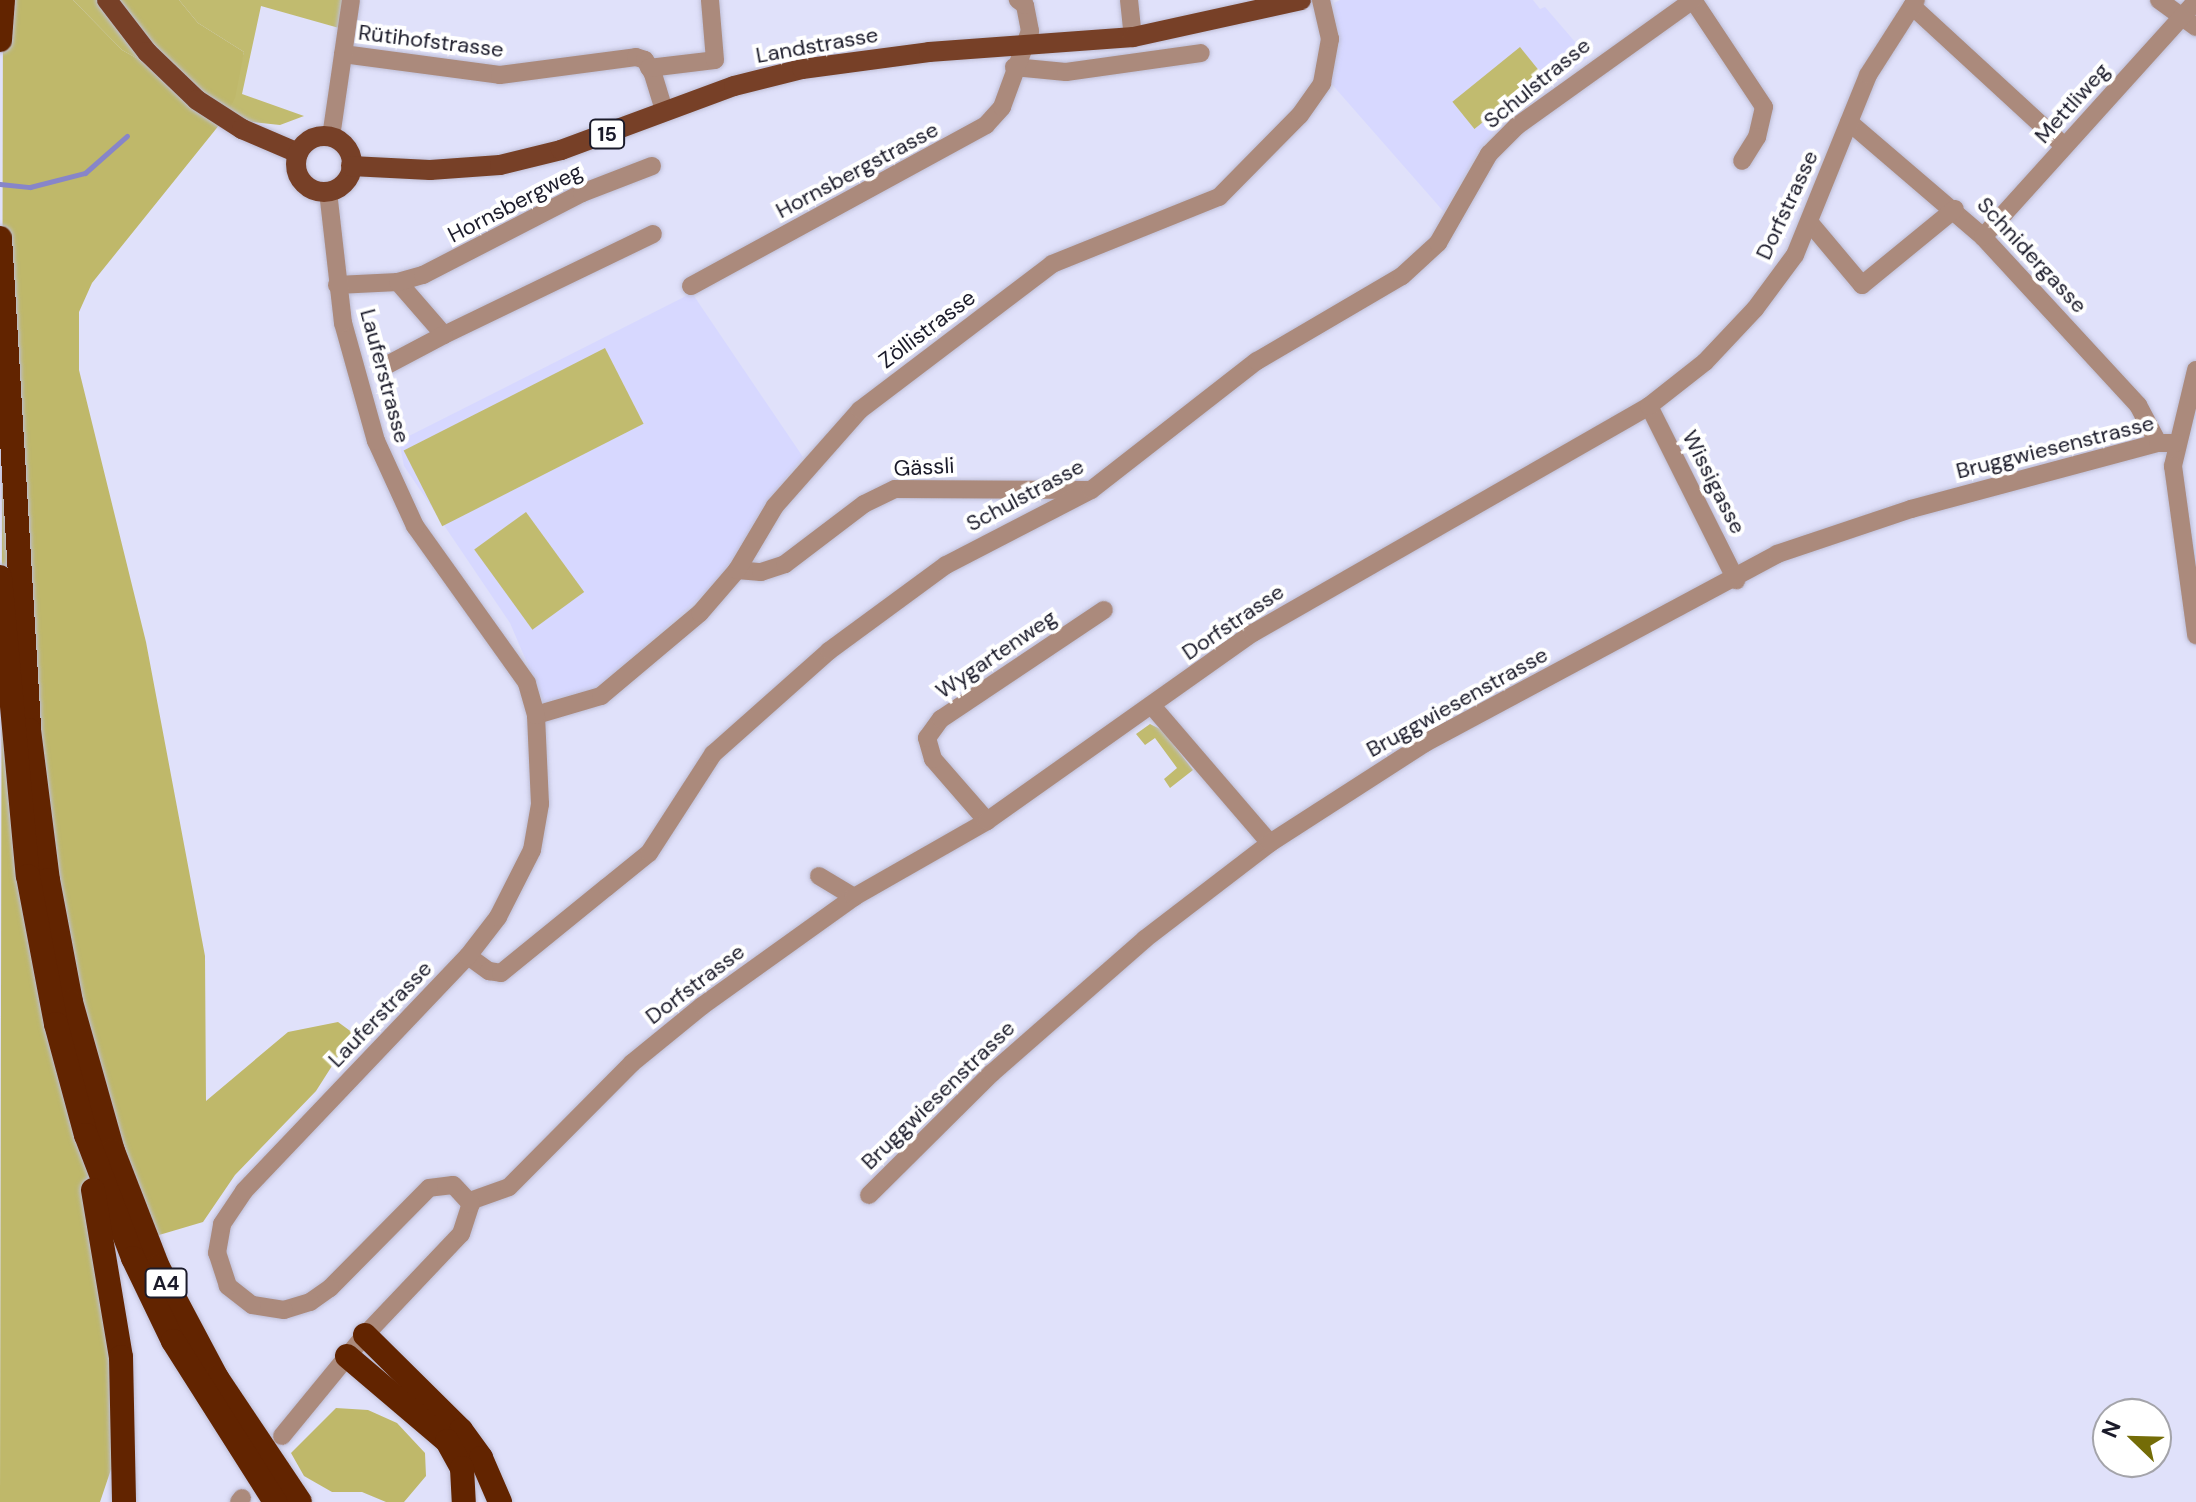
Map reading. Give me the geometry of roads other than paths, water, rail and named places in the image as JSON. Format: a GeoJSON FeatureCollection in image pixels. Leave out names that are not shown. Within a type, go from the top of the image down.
{"type":"FeatureCollection","features":[{"type":"Feature","properties":{"kind":"highway"},"geometry":{"type":"LineString","coordinates":[[0,40],[3,0]]}},
{"type":"Feature","properties":{"kind":"highway","name":"A4"},"geometry":{"type":"LineString","coordinates":[[0,240],[29,730],[68,990],[105,1127],[158,1267],[280,1492]]}},
{"type":"Feature","properties":{"kind":"highway","name":"A4"},"geometry":{"type":"LineString","coordinates":[[0,577],[26,865],[73,1089],[100,1175],[152,1300],[210,1407],[280,1492],[303,1502]]}},
{"type":"Feature","properties":{"kind":"highway"},"geometry":{"type":"LineString","coordinates":[[73,1089],[118,1326],[126,1425],[124,1502]]}},
{"type":"Feature","properties":{"kind":"highway"},"geometry":{"type":"LineString","coordinates":[[365,1335],[461,1430],[481,1458],[500,1502]]}},
{"type":"Feature","properties":{"kind":"highway"},"geometry":{"type":"LineString","coordinates":[[347,1356],[447,1441],[462,1468],[464,1502]]}},
{"type":"Feature","properties":{"kind":"main road"},"geometry":{"type":"LineString","coordinates":[[107,0],[147,52],[215,113],[298,153]]}},
{"type":"Feature","properties":{"kind":"main road","name":"Landstrasse"},"geometry":{"type":"LineString","coordinates":[[351,166],[430,170],[500,165],[561,150],[664,111],[802,69],[929,52],[1017,57],[1218,22],[1301,0]]}},
{"type":"Feature","properties":{"kind":"main road"},"geometry":{"type":"LineString","coordinates":[[331,137],[347,149],[351,166],[341,185],[328,191],[303,182],[296,167],[298,153],[313,138],[331,137]]}},
{"type":"Feature","properties":{"kind":"street"},"geometry":{"type":"LineString","coordinates":[[331,137],[351,0]]}},
{"type":"Feature","properties":{"kind":"street","name":"Rütihofstrasse"},"geometry":{"type":"LineString","coordinates":[[343,54],[500,75],[624,56],[645,60],[649,68],[715,60],[710,0]]}},
{"type":"Feature","properties":{"kind":"street","name":"Hornsbergstrasse"},"geometry":{"type":"LineString","coordinates":[[691,286],[967,138],[1002,107],[1017,57],[1030,31],[1025,5],[1018,0]]}},
{"type":"Feature","properties":{"kind":"street"},"geometry":{"type":"LineString","coordinates":[[1129,0],[1133,37]]}},
{"type":"Feature","properties":{"kind":"street","name":"Zöllistrasse"},"geometry":{"type":"LineString","coordinates":[[536,715],[584,703],[607,691],[700,613],[737,570],[775,506],[860,410],[1052,264],[1219,197],[1300,115],[1322,83],[1330,39],[1321,0]]}},
{"type":"Feature","properties":{"kind":"street"},"geometry":{"type":"LineString","coordinates":[[1693,0],[1764,107],[1757,137],[1742,161]]}},
{"type":"Feature","properties":{"kind":"street","name":"Schulstrasse"},"geometry":{"type":"LineString","coordinates":[[468,956],[489,971],[501,973],[649,853],[713,754],[829,651],[946,565],[1091,490],[1257,361],[1402,276],[1438,243],[1489,154],[1517,126],[1693,0]]}},
{"type":"Feature","properties":{"kind":"street"},"geometry":{"type":"LineString","coordinates":[[2159,0],[2189,23]]}},
{"type":"Feature","properties":{"kind":"street","name":"Mettliweg"},"geometry":{"type":"LineString","coordinates":[[1983,237],[2064,146],[2189,23],[2196,1]]}},
{"type":"Feature","properties":{"kind":"street"},"geometry":{"type":"LineString","coordinates":[[1914,3],[2064,146]]}},
{"type":"Feature","properties":{"kind":"street","name":"Dorfstrasse"},"geometry":{"type":"LineString","coordinates":[[470,1201],[509,1187],[632,1063],[702,1006],[854,897],[987,821],[1153,707],[1253,633],[1649,406],[1705,362],[1755,309],[1789,264],[1810,223],[1874,63],[1914,3]]}},
{"type":"Feature","properties":{"kind":"street"},"geometry":{"type":"LineString","coordinates":[[1017,57],[1066,72],[1201,53]]}},
{"type":"Feature","properties":{"kind":"street"},"geometry":{"type":"LineString","coordinates":[[649,68],[664,111]]}},
{"type":"Feature","properties":{"kind":"street","name":"Schnidergasse"},"geometry":{"type":"LineString","coordinates":[[1849,122],[1955,209],[1983,237],[2138,405],[2167,443]]}},
{"type":"Feature","properties":{"kind":"street","name":"Hornsbergweg"},"geometry":{"type":"LineString","coordinates":[[337,285],[398,282],[455,261],[582,193],[652,166]]}},
{"type":"Feature","properties":{"kind":"street","name":"Lauferstrasse"},"geometry":{"type":"LineString","coordinates":[[328,191],[337,285],[352,365],[387,471],[434,555],[514,659],[536,715],[540,804],[532,850],[511,896],[468,956],[238,1199],[222,1224],[218,1262],[228,1286],[246,1301],[266,1310],[293,1309],[330,1288],[424,1191],[449,1184],[470,1201]]}},
{"type":"Feature","properties":{"kind":"street"},"geometry":{"type":"LineString","coordinates":[[1810,223],[1862,285],[1955,209]]}},
{"type":"Feature","properties":{"kind":"street"},"geometry":{"type":"LineString","coordinates":[[389,364],[653,234]]}},
{"type":"Feature","properties":{"kind":"street"},"geometry":{"type":"LineString","coordinates":[[398,282],[444,335]]}},
{"type":"Feature","properties":{"kind":"street"},"geometry":{"type":"LineString","coordinates":[[2196,370],[2167,443],[2196,635]]}},
{"type":"Feature","properties":{"kind":"street","name":"Wissigasse"},"geometry":{"type":"LineString","coordinates":[[1649,406],[1736,580]]}},
{"type":"Feature","properties":{"kind":"street","name":"Bruggwiesenstrasse"},"geometry":{"type":"LineString","coordinates":[[869,1195],[992,1073],[1145,939],[1270,843],[1425,743],[1809,541],[2167,443]]}},
{"type":"Feature","properties":{"kind":"street","name":"Gässli"},"geometry":{"type":"LineString","coordinates":[[737,570],[761,572],[785,564],[864,504],[895,489],[1091,490]]}},
{"type":"Feature","properties":{"kind":"street","name":"Wygartenweg"},"geometry":{"type":"LineString","coordinates":[[987,821],[933,759],[927,738],[941,719],[1104,610]]}},
{"type":"Feature","properties":{"kind":"street"},"geometry":{"type":"LineString","coordinates":[[1153,707],[1270,843]]}},
{"type":"Feature","properties":{"kind":"street"},"geometry":{"type":"LineString","coordinates":[[819,876],[854,897]]}},
{"type":"Feature","properties":{"kind":"street"},"geometry":{"type":"LineString","coordinates":[[282,1436],[365,1335],[465,1229],[470,1201]]}},
{"type":"Feature","properties":{"kind":"waterway"},"geometry":{"type":"LineString","coordinates":[[0,184],[30,187],[85,173],[127,136]]}}]}
